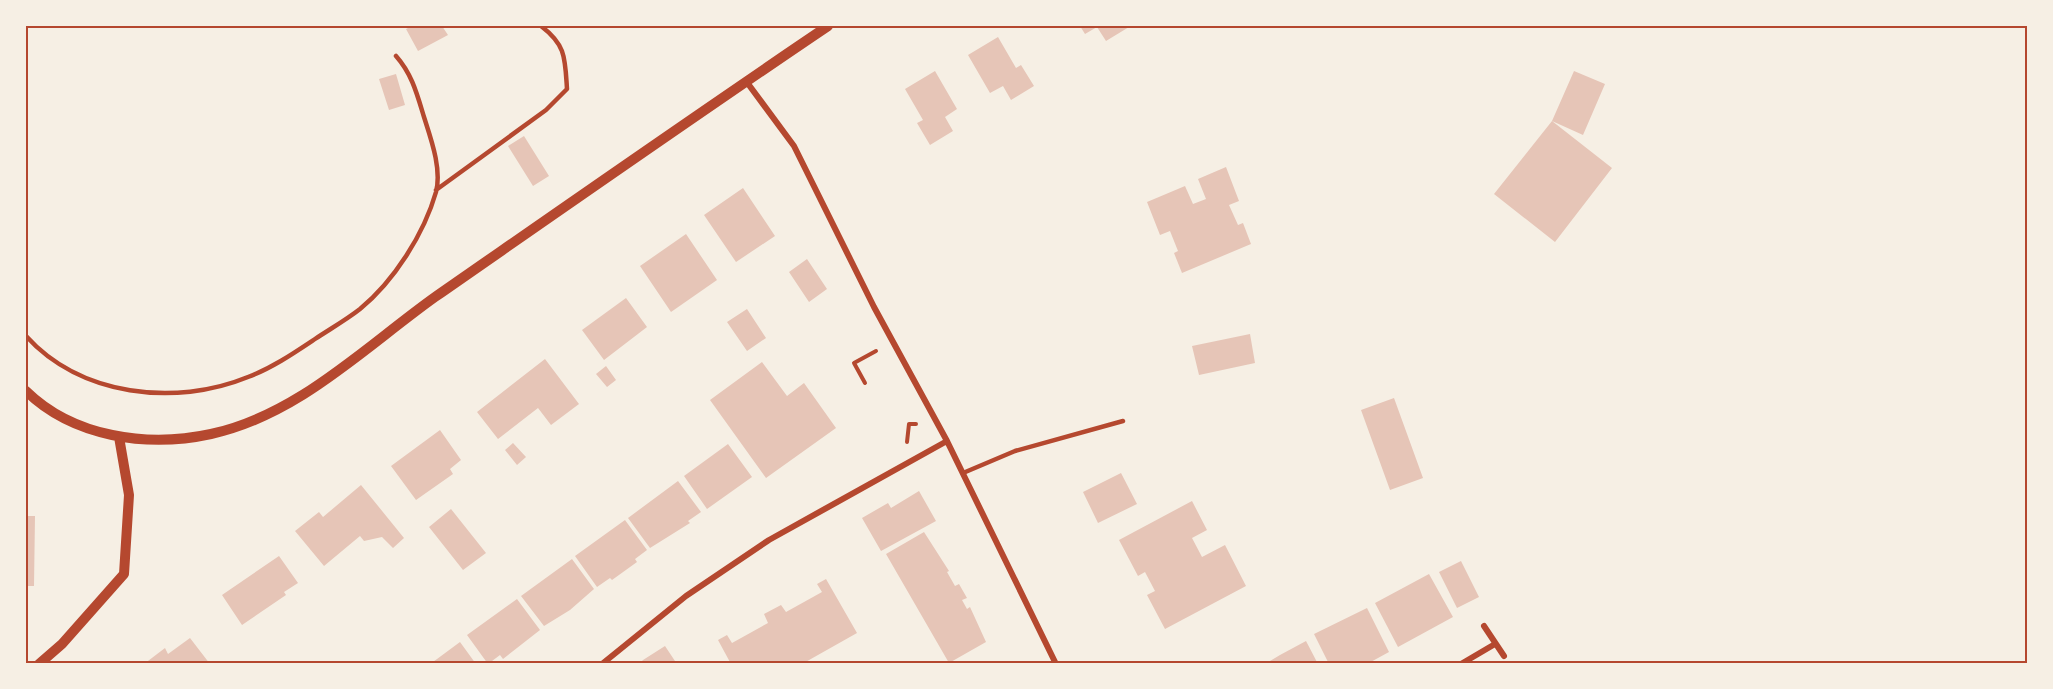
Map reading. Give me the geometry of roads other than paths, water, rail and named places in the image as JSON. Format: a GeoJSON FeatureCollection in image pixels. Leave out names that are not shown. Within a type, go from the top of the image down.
{"type":"FeatureCollection","features":[{"type":"Feature","properties":{"kind":"street"},"geometry":{"type":"LineString","coordinates":[[26,391],[41,406],[66,419],[119,437],[156,441],[212,434],[268,413],[321,385],[419,309],[828,26]]}},
{"type":"Feature","properties":{"kind":"street"},"geometry":{"type":"LineString","coordinates":[[746,81],[794,146],[892,341],[947,441],[1056,663]]}},
{"type":"Feature","properties":{"kind":"street"},"geometry":{"type":"LineString","coordinates":[[39,663],[62,644],[124,574],[129,495],[119,437]]}},
{"type":"Feature","properties":{"kind":"street"},"geometry":{"type":"LineString","coordinates":[[602,663],[686,596],[769,540],[947,441]]}},
{"type":"Feature","properties":{"kind":"street"},"geometry":{"type":"LineString","coordinates":[[1484,626],[1504,657]]}},
{"type":"Feature","properties":{"kind":"street"},"geometry":{"type":"LineString","coordinates":[[1461,663],[1495,644]]}},
{"type":"Feature","properties":{"kind":"lane"},"geometry":{"type":"LineString","coordinates":[[436,190],[546,110],[567,89],[566,65],[558,38],[541,26]]}},
{"type":"Feature","properties":{"kind":"lane"},"geometry":{"type":"LineString","coordinates":[[26,336],[44,354],[96,383],[153,393],[177,394],[224,386],[249,377],[285,358],[359,310],[378,292],[416,240],[436,190],[434,151],[409,70],[396,56]]}},
{"type":"Feature","properties":{"kind":"lane"},"geometry":{"type":"LineString","coordinates":[[963,473],[1015,452],[1123,421]]}}]}
